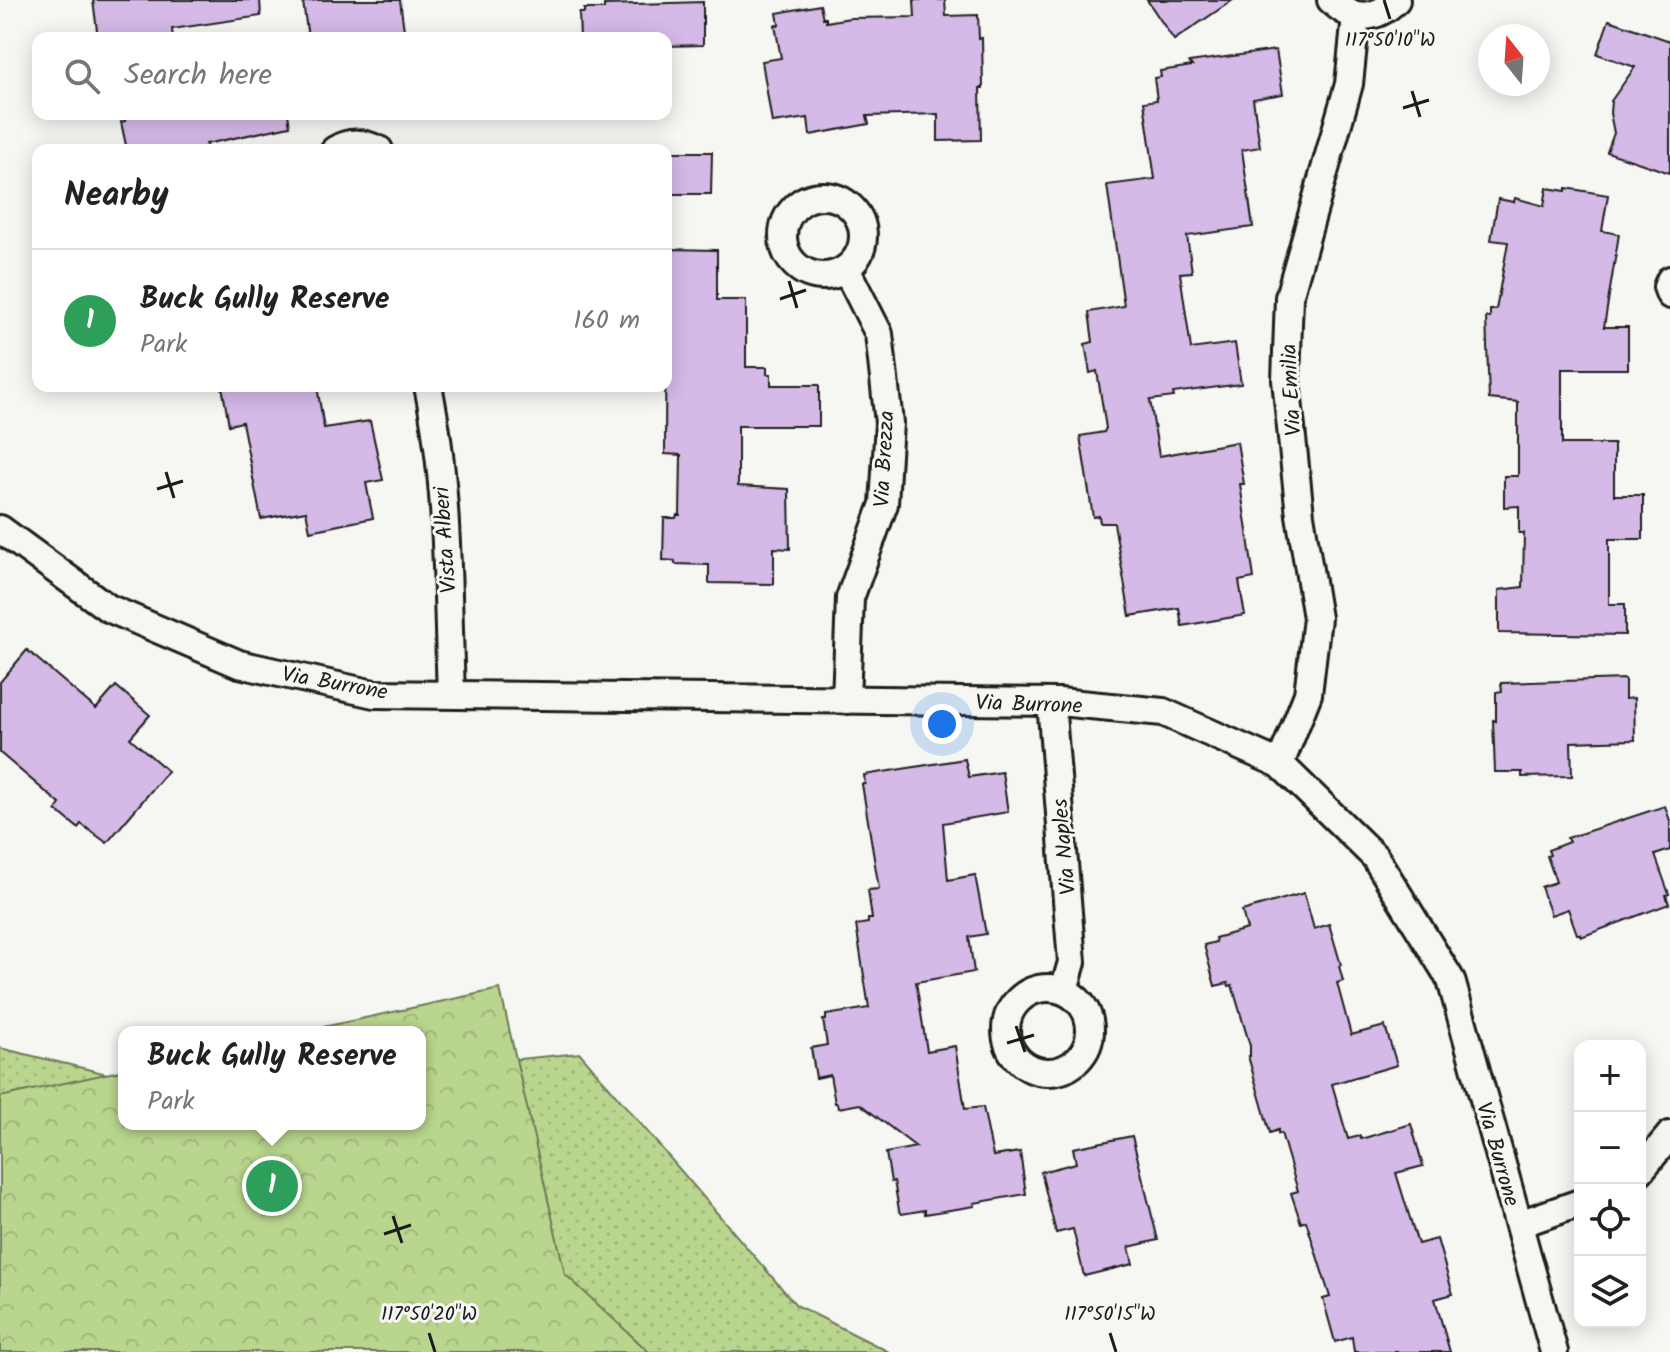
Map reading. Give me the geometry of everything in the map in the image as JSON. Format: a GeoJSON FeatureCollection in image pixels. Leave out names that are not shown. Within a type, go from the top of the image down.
{"type":"FeatureCollection","features":[{"type":"Feature","properties":{"kind":"street"},"geometry":{"type":"LineString","coordinates":[[1331,0],[1342,10],[1356,16],[1371,17],[1385,11],[1396,0]]}},
{"type":"Feature","properties":{"kind":"street","name":"Via Emilia"},"geometry":{"type":"LineString","coordinates":[[1280,764],[1308,694],[1317,618],[1300,515],[1286,380],[1289,297],[1349,84],[1356,16]]}},
{"type":"Feature","properties":{"kind":"street","name":"Via Brezza"},"geometry":{"type":"LineString","coordinates":[[846,269],[879,334],[889,423],[884,504],[850,598],[846,700]]}},
{"type":"Feature","properties":{"kind":"street"},"geometry":{"type":"LineString","coordinates":[[1670,280],[1667,287],[1670,295]]}},
{"type":"Feature","properties":{"kind":"street","name":"Vista Alberi"},"geometry":{"type":"LineString","coordinates":[[429,392],[446,549],[451,694]]}},
{"type":"Feature","properties":{"kind":"street","name":"Via Burrone"},"geometry":{"type":"LineString","coordinates":[[0,529],[108,608],[239,664],[374,694],[1051,702],[1163,712],[1280,764],[1375,857],[1451,980],[1554,1352]]}},
{"type":"Feature","properties":{"kind":"street","name":"Via Naples"},"geometry":{"type":"LineString","coordinates":[[1051,702],[1072,962],[1064,990]]}},
{"type":"Feature","properties":{"kind":"street"},"geometry":{"type":"LineString","coordinates":[[1646,1164],[1670,1135]]}},
{"type":"Feature","properties":{"kind":"street"},"geometry":{"type":"LineString","coordinates":[[1519,1224],[1574,1205]]}},
{"type":"Feature","properties":{"kind":"green space"},"geometry":{"type":"Polygon","coordinates":[[[500,989],[565,1274],[649,1352],[0,1352],[0,1097],[118,1071],[118,1130],[426,1130],[426,1026],[328,1026],[500,989]]]}},
{"type":"Feature","properties":{"kind":"green space"},"geometry":{"type":"Polygon","coordinates":[[[0,1048],[118,1077],[118,1130],[426,1130],[426,1068],[580,1053],[796,1305],[889,1352],[0,1352],[0,1048]]]}},
{"type":"Feature","properties":{"kind":"building"},"geometry":{"type":"Polygon","coordinates":[[[93,0],[260,0],[261,16],[172,29],[172,32],[97,32],[93,0]]]}},
{"type":"Feature","properties":{"kind":"building"},"geometry":{"type":"Polygon","coordinates":[[[400,0],[404,32],[307,32],[303,2],[400,0]]]}},
{"type":"Feature","properties":{"kind":"building"},"geometry":{"type":"Polygon","coordinates":[[[914,0],[945,0],[946,16],[978,15],[979,39],[982,38],[981,140],[938,141],[938,114],[867,116],[869,124],[810,135],[808,118],[772,123],[762,61],[781,58],[775,25],[779,25],[777,13],[820,5],[826,22],[850,18],[915,17],[914,0]]]}},
{"type":"Feature","properties":{"kind":"building"},"geometry":{"type":"Polygon","coordinates":[[[1147,0],[1233,0],[1174,40],[1147,0]]]}},
{"type":"Feature","properties":{"kind":"building"},"geometry":{"type":"Polygon","coordinates":[[[703,2],[703,45],[672,46],[672,32],[580,32],[579,13],[584,13],[584,9],[604,9],[604,5],[703,2]]]}},
{"type":"Feature","properties":{"kind":"building"},"geometry":{"type":"Polygon","coordinates":[[[1609,20],[1670,41],[1670,173],[1607,152],[1614,133],[1611,101],[1635,67],[1597,54],[1609,20]]]}},
{"type":"Feature","properties":{"kind":"building"},"geometry":{"type":"Polygon","coordinates":[[[1276,50],[1283,94],[1253,99],[1260,147],[1242,150],[1253,227],[1187,236],[1192,272],[1180,273],[1191,349],[1235,343],[1241,384],[1173,393],[1174,397],[1150,400],[1159,456],[1237,442],[1254,578],[1239,581],[1245,615],[1182,626],[1179,608],[1130,616],[1114,523],[1100,523],[1099,516],[1093,517],[1080,436],[1104,432],[1106,428],[1097,371],[1090,373],[1085,344],[1093,342],[1089,312],[1124,306],[1107,185],[1155,179],[1144,102],[1157,100],[1154,78],[1161,77],[1160,71],[1192,66],[1189,62],[1276,50]]]}},
{"type":"Feature","properties":{"kind":"building"},"geometry":{"type":"Polygon","coordinates":[[[289,120],[290,126],[206,144],[126,144],[121,122],[289,120]]]}},
{"type":"Feature","properties":{"kind":"building"},"geometry":{"type":"Polygon","coordinates":[[[672,152],[712,152],[711,194],[672,194],[672,152]]]}},
{"type":"Feature","properties":{"kind":"building"},"geometry":{"type":"Polygon","coordinates":[[[1547,188],[1608,195],[1602,231],[1619,234],[1604,327],[1628,327],[1628,369],[1562,369],[1562,444],[1614,444],[1614,495],[1643,495],[1643,539],[1609,539],[1609,604],[1625,604],[1625,635],[1499,633],[1499,590],[1523,587],[1524,533],[1519,533],[1519,506],[1504,507],[1504,476],[1518,476],[1518,402],[1489,399],[1486,317],[1490,318],[1490,310],[1496,310],[1508,242],[1491,240],[1498,199],[1514,202],[1515,198],[1544,206],[1547,188]]]}},
{"type":"Feature","properties":{"kind":"building"},"geometry":{"type":"Polygon","coordinates":[[[672,249],[717,250],[717,300],[746,300],[746,367],[767,367],[771,385],[819,385],[819,426],[738,426],[738,486],[789,489],[790,549],[774,548],[774,584],[709,583],[709,565],[675,564],[675,561],[663,560],[664,518],[680,515],[681,455],[665,454],[665,392],[672,392],[672,249]]]}},
{"type":"Feature","properties":{"kind":"building"},"geometry":{"type":"Polygon","coordinates":[[[223,392],[318,392],[324,428],[370,421],[383,480],[366,483],[373,518],[310,531],[306,511],[261,519],[242,422],[229,425],[223,392]]]}},
{"type":"Feature","properties":{"kind":"building"},"geometry":{"type":"Polygon","coordinates":[[[27,650],[96,709],[116,686],[150,715],[130,738],[168,771],[107,843],[81,824],[78,828],[56,810],[60,804],[0,753],[0,682],[27,650]]]}},
{"type":"Feature","properties":{"kind":"building"},"geometry":{"type":"Polygon","coordinates":[[[1625,679],[1625,699],[1634,698],[1635,740],[1571,742],[1572,776],[1522,777],[1522,772],[1495,772],[1493,720],[1496,721],[1496,692],[1502,691],[1501,683],[1625,679]]]}},
{"type":"Feature","properties":{"kind":"building"},"geometry":{"type":"Polygon","coordinates":[[[965,759],[969,777],[1002,772],[1008,812],[943,823],[948,880],[975,875],[986,934],[969,937],[974,972],[916,982],[927,1051],[955,1046],[965,1109],[983,1107],[993,1156],[1020,1152],[1026,1194],[974,1203],[975,1206],[925,1214],[925,1210],[902,1214],[894,1181],[891,1182],[886,1153],[916,1147],[860,1104],[838,1108],[830,1075],[816,1078],[811,1048],[827,1045],[823,1020],[826,1020],[826,1015],[869,1008],[856,925],[872,919],[868,890],[879,889],[862,784],[865,784],[864,775],[965,759]]]}},
{"type":"Feature","properties":{"kind":"building"},"geometry":{"type":"Polygon","coordinates":[[[1665,806],[1670,821],[1670,850],[1655,855],[1669,894],[1666,895],[1669,904],[1581,937],[1568,909],[1551,915],[1541,887],[1556,882],[1547,856],[1550,855],[1548,850],[1569,842],[1567,838],[1665,806]]]}},
{"type":"Feature","properties":{"kind":"building"},"geometry":{"type":"Polygon","coordinates":[[[1304,893],[1314,929],[1329,924],[1341,965],[1343,981],[1337,983],[1351,1035],[1385,1026],[1397,1065],[1332,1084],[1348,1139],[1360,1136],[1361,1139],[1411,1124],[1423,1166],[1396,1173],[1418,1244],[1437,1239],[1453,1294],[1435,1299],[1450,1352],[1354,1352],[1352,1337],[1335,1342],[1323,1299],[1330,1297],[1306,1221],[1301,1223],[1291,1193],[1298,1191],[1281,1133],[1278,1134],[1278,1130],[1270,1133],[1232,985],[1215,986],[1204,945],[1216,942],[1215,938],[1247,929],[1242,911],[1304,893]]]}},
{"type":"Feature","properties":{"kind":"building"},"geometry":{"type":"Polygon","coordinates":[[[1132,1136],[1158,1240],[1129,1247],[1133,1264],[1084,1276],[1073,1229],[1056,1233],[1041,1172],[1076,1163],[1073,1148],[1132,1136]]]}},
{"type":"Feature","properties":{"kind":"place","name":"Buck Gully Reserve"},"geometry":{"type":"Point","coordinates":[272,1186]}}]}
